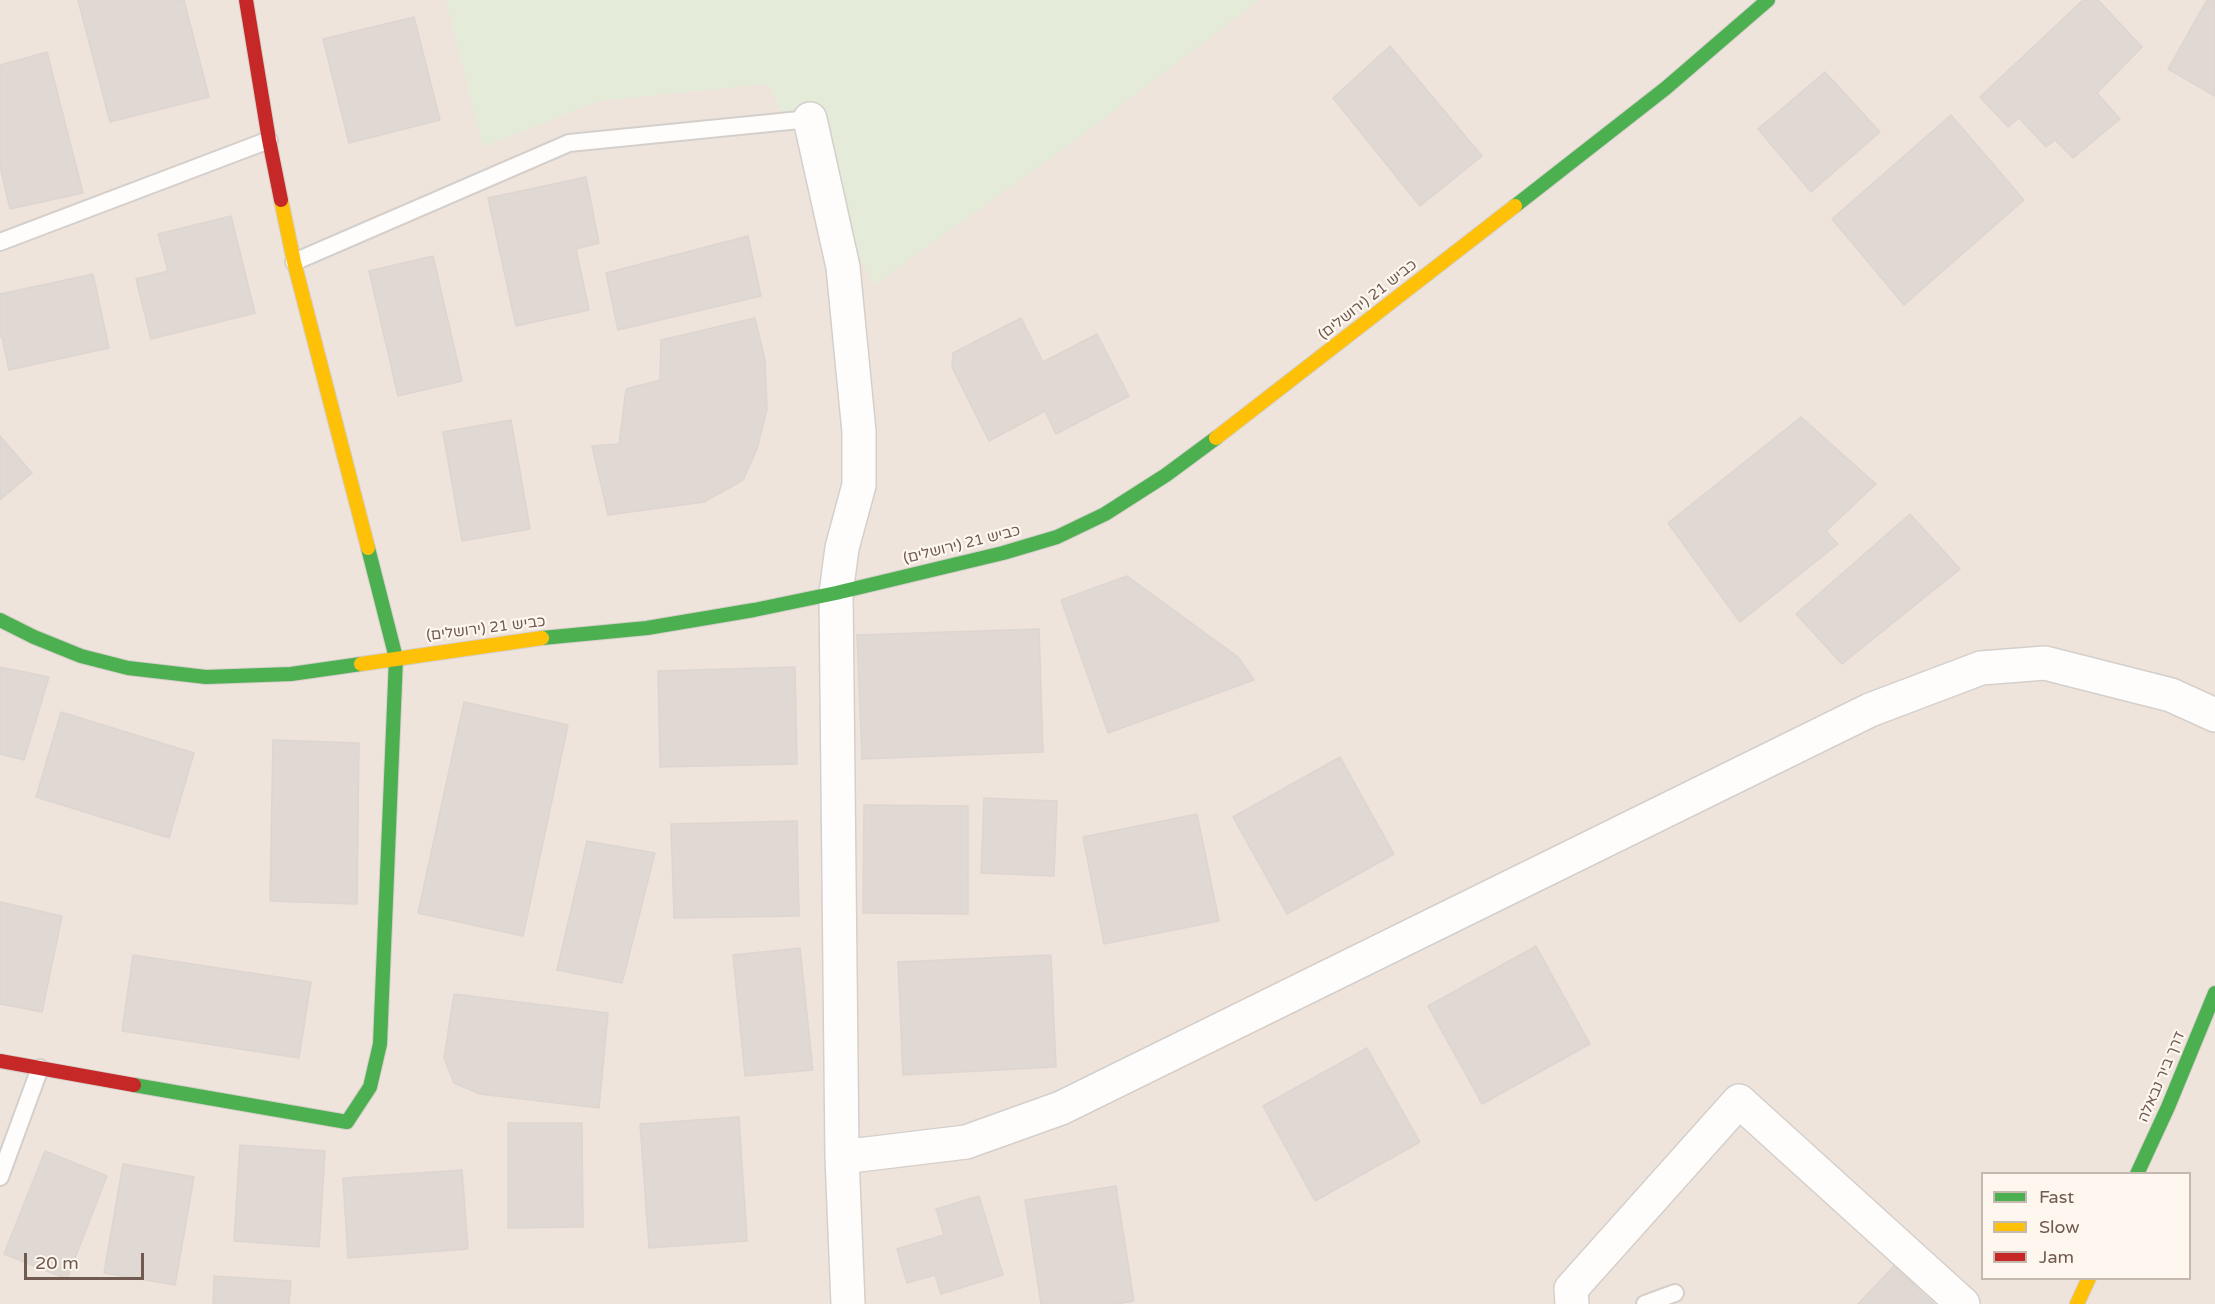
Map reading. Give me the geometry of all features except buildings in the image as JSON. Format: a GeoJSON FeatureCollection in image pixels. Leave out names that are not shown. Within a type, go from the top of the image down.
{"type":"FeatureCollection","features":[{"type":"Feature","properties":{"kind":"main road"},"geometry":{"type":"LineString","coordinates":[[0,1061],[347,1122],[370,1087],[380,1044],[396,658],[294,262],[269,140],[246,0]]}},
{"type":"Feature","properties":{"kind":"main road","name":"כביש 21 (ירושלים)"},"geometry":{"type":"LineString","coordinates":[[0,620],[81,656],[128,668],[206,677],[291,674],[524,640],[647,628],[836,593],[1003,553],[1057,537],[1105,514],[1166,475],[1361,327],[1666,88],[1768,0]]}},
{"type":"Feature","properties":{"kind":"main road","name":"דרך ביר נבאלה"},"geometry":{"type":"LineString","coordinates":[[2137,1172],[2168,1107],[2215,993]]}},
{"type":"Feature","properties":{"kind":"main road"},"geometry":{"type":"LineString","coordinates":[[2078,1304],[2088,1280]]}},
{"type":"Feature","properties":{"kind":"street"},"geometry":{"type":"LineString","coordinates":[[810,119],[843,267],[859,432],[859,485],[842,548],[836,593],[842,1157],[848,1304]]}},
{"type":"Feature","properties":{"kind":"street"},"geometry":{"type":"LineString","coordinates":[[842,1157],[966,1142],[1061,1108],[1870,710],[1981,668],[2045,663],[2171,695],[2215,715]]}},
{"type":"Feature","properties":{"kind":"street"},"geometry":{"type":"LineString","coordinates":[[1572,1304],[1571,1290],[1739,1101],[1963,1304]]}},
{"type":"Feature","properties":{"kind":"lane"},"geometry":{"type":"LineString","coordinates":[[294,262],[569,143],[810,119]]}},
{"type":"Feature","properties":{"kind":"lane"},"geometry":{"type":"LineString","coordinates":[[0,242],[269,140]]}},
{"type":"Feature","properties":{"kind":"lane"},"geometry":{"type":"LineString","coordinates":[[0,1177],[40,1068]]}},
{"type":"Feature","properties":{"kind":"lane"},"geometry":{"type":"LineString","coordinates":[[1645,1304],[1675,1293]]}},
{"type":"Feature","properties":{"kind":"shaded area"},"geometry":{"type":"Polygon","coordinates":[[[0,0],[2215,0],[2215,1304],[0,1304],[0,0]]]}},
{"type":"Feature","properties":{"kind":"green space"},"geometry":{"type":"Polygon","coordinates":[[[446,0],[1259,0],[1080,137],[874,285],[767,84],[599,101],[483,147],[446,0]]]}},
{"type":"Feature","properties":{"kind":"traffic: fast"},"geometry":{"type":"LineString","coordinates":[[1515,206],[1666,88],[1768,0]]}},
{"type":"Feature","properties":{"kind":"traffic: fast"},"geometry":{"type":"LineString","coordinates":[[542,638],[647,628],[754,610],[1003,553],[1057,537],[1105,514],[1166,475],[1216,438]]}},
{"type":"Feature","properties":{"kind":"traffic: fast"},"geometry":{"type":"LineString","coordinates":[[134,1085],[347,1122],[370,1087],[380,1044],[396,658],[368,548]]}},
{"type":"Feature","properties":{"kind":"traffic: fast"},"geometry":{"type":"LineString","coordinates":[[0,620],[81,656],[128,668],[206,677],[291,674],[361,664]]}},
{"type":"Feature","properties":{"kind":"traffic: fast"},"geometry":{"type":"LineString","coordinates":[[2138,1172],[2168,1107],[2215,993]]}},
{"type":"Feature","properties":{"kind":"traffic: slow"},"geometry":{"type":"LineString","coordinates":[[281,200],[294,262],[368,548]]}},
{"type":"Feature","properties":{"kind":"traffic: slow"},"geometry":{"type":"LineString","coordinates":[[1216,438],[1515,206]]}},
{"type":"Feature","properties":{"kind":"traffic: slow"},"geometry":{"type":"LineString","coordinates":[[361,664],[542,638]]}},
{"type":"Feature","properties":{"kind":"traffic: slow"},"geometry":{"type":"LineString","coordinates":[[2077,1304],[2088,1280]]}},
{"type":"Feature","properties":{"kind":"traffic: jam"},"geometry":{"type":"LineString","coordinates":[[246,0],[281,200]]}},
{"type":"Feature","properties":{"kind":"traffic: jam"},"geometry":{"type":"LineString","coordinates":[[0,1061],[134,1085]]}}]}
